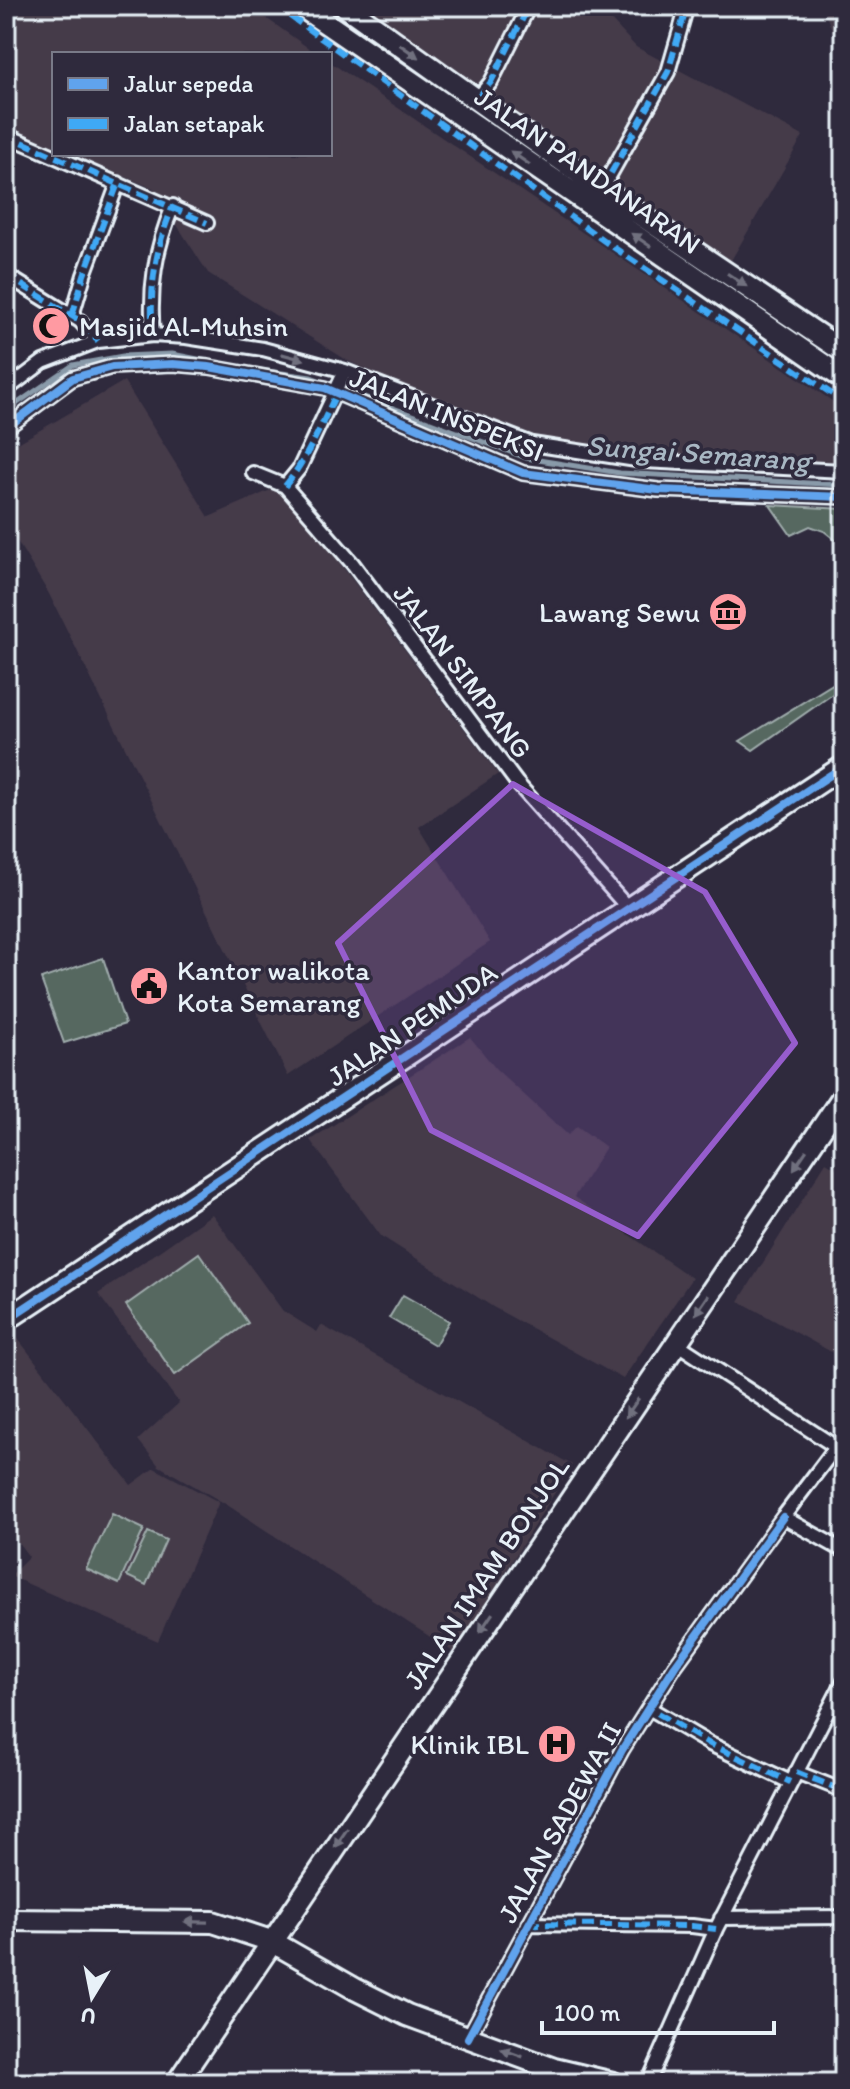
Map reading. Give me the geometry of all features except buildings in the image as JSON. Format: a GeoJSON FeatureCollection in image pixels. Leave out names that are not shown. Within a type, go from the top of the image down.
{"type":"FeatureCollection","features":[{"type":"Feature","properties":{"kind":"main road","name":"JALAN PANDANARAN"},"geometry":{"type":"LineString","coordinates":[[301,6],[844,379]]}},
{"type":"Feature","properties":{"kind":"main road","name":"JALAN PANDANARAN"},"geometry":{"type":"LineString","coordinates":[[345,6],[602,189],[844,352]]}},
{"type":"Feature","properties":{"kind":"main road","name":"JALAN PEMUDA"},"geometry":{"type":"LineString","coordinates":[[6,1320],[844,766]]}},
{"type":"Feature","properties":{"kind":"main road","name":"JALAN IMAM BONJOL"},"geometry":{"type":"LineString","coordinates":[[177,2083],[844,1095]]}},
{"type":"Feature","properties":{"kind":"main road"},"geometry":{"type":"LineString","coordinates":[[6,1920],[213,1922],[271,1941],[384,2005],[557,2076],[613,2083]]}},
{"type":"Feature","properties":{"kind":"street"},"geometry":{"type":"LineString","coordinates":[[477,99],[491,82],[529,6]]}},
{"type":"Feature","properties":{"kind":"street"},"geometry":{"type":"LineString","coordinates":[[602,189],[668,72],[687,6]]}},
{"type":"Feature","properties":{"kind":"street"},"geometry":{"type":"LineString","coordinates":[[6,135],[52,155]]}},
{"type":"Feature","properties":{"kind":"street"},"geometry":{"type":"LineString","coordinates":[[55,156],[207,223]]}},
{"type":"Feature","properties":{"kind":"street"},"geometry":{"type":"LineString","coordinates":[[72,316],[118,183]]}},
{"type":"Feature","properties":{"kind":"street"},"geometry":{"type":"LineString","coordinates":[[153,335],[152,285],[160,244],[173,206]]}},
{"type":"Feature","properties":{"kind":"street"},"geometry":{"type":"LineString","coordinates":[[6,275],[80,321],[98,341]]}},
{"type":"Feature","properties":{"kind":"street"},"geometry":{"type":"LineString","coordinates":[[6,390],[43,362],[98,341],[153,335],[186,337],[263,349],[344,373],[532,444],[643,461],[844,471]]}},
{"type":"Feature","properties":{"kind":"street","name":"JALAN INSPEKSI"},"geometry":{"type":"LineString","coordinates":[[6,428],[73,378],[112,367],[173,364],[209,367],[325,388],[523,473],[658,490],[844,497]]}},
{"type":"Feature","properties":{"kind":"street"},"geometry":{"type":"LineString","coordinates":[[285,486],[299,469],[344,373]]}},
{"type":"Feature","properties":{"kind":"street","name":"JALAN SIMPANG"},"geometry":{"type":"LineString","coordinates":[[253,473],[285,486],[353,564],[517,783],[628,908]]}},
{"type":"Feature","properties":{"kind":"street","name":"JALAN SADEWA II"},"geometry":{"type":"LineString","coordinates":[[468,2038],[622,1750],[675,1666],[836,1447],[676,1343]]}},
{"type":"Feature","properties":{"kind":"street"},"geometry":{"type":"LineString","coordinates":[[783,1517],[844,1551]]}},
{"type":"Feature","properties":{"kind":"street"},"geometry":{"type":"LineString","coordinates":[[648,2083],[718,1924],[844,1680]]}},
{"type":"Feature","properties":{"kind":"street"},"geometry":{"type":"LineString","coordinates":[[649,1708],[710,1744],[793,1777],[844,1791]]}},
{"type":"Feature","properties":{"kind":"street"},"geometry":{"type":"LineString","coordinates":[[528,1924],[692,1926],[844,1917]]}},
{"type":"Feature","properties":{"kind":"highlighted area"},"geometry":{"type":"Polygon","coordinates":[[[513,784],[705,892],[795,1043],[638,1236],[431,1130],[338,943],[513,784]]]}},
{"type":"Feature","properties":{"kind":"shaded area"},"geometry":{"type":"Polygon","coordinates":[[[13,6],[249,6],[314,52],[52,52],[52,149],[6,131],[6,23],[13,6]]]}},
{"type":"Feature","properties":{"kind":"shaded area"},"geometry":{"type":"Polygon","coordinates":[[[361,6],[598,6],[636,47],[803,136],[725,271],[408,37],[361,6]]]}},
{"type":"Feature","properties":{"kind":"shaded area"},"geometry":{"type":"Polygon","coordinates":[[[822,6],[844,6],[844,59],[822,6]]]}},
{"type":"Feature","properties":{"kind":"shaded area"},"geometry":{"type":"Polygon","coordinates":[[[332,63],[844,409],[844,467],[641,458],[525,440],[348,361],[208,273],[153,188],[71,156],[332,156],[332,63]]]}},
{"type":"Feature","properties":{"kind":"shaded area"},"geometry":{"type":"Polygon","coordinates":[[[124,381],[209,517],[275,488],[309,522],[498,774],[419,827],[490,942],[288,1076],[49,594],[6,523],[6,450],[124,381]]]}},
{"type":"Feature","properties":{"kind":"shaded area"},"geometry":{"type":"Polygon","coordinates":[[[470,1037],[496,1069],[568,1135],[577,1126],[606,1147],[574,1197],[692,1278],[623,1379],[493,1307],[381,1236],[310,1140],[470,1037]]]}},
{"type":"Feature","properties":{"kind":"shaded area"},"geometry":{"type":"Polygon","coordinates":[[[826,1162],[844,1173],[844,1359],[739,1301],[826,1162]]]}},
{"type":"Feature","properties":{"kind":"shaded area"},"geometry":{"type":"Polygon","coordinates":[[[212,1214],[283,1311],[317,1332],[321,1325],[572,1465],[455,1653],[224,1503],[159,1466],[138,1440],[179,1403],[98,1294],[212,1214]]]}},
{"type":"Feature","properties":{"kind":"shaded area"},"geometry":{"type":"Polygon","coordinates":[[[12,1331],[131,1485],[154,1468],[219,1502],[158,1641],[10,1576],[29,1557],[6,1526],[6,1335],[12,1331]]]}},
{"type":"Feature","properties":{"kind":"green space"},"geometry":{"type":"Polygon","coordinates":[[[770,505],[844,509],[844,547],[824,531],[810,526],[791,535],[770,505]]]}},
{"type":"Feature","properties":{"kind":"green space"},"geometry":{"type":"Polygon","coordinates":[[[844,677],[844,686],[753,750],[740,741],[844,677]]]}},
{"type":"Feature","properties":{"kind":"green space"},"geometry":{"type":"Polygon","coordinates":[[[103,958],[125,1024],[64,1043],[41,979],[103,958]]]}},
{"type":"Feature","properties":{"kind":"green space"},"geometry":{"type":"Polygon","coordinates":[[[199,1253],[248,1323],[175,1375],[126,1305],[199,1253]]]}},
{"type":"Feature","properties":{"kind":"green space"},"geometry":{"type":"Polygon","coordinates":[[[403,1295],[449,1321],[435,1345],[389,1318],[403,1295]]]}},
{"type":"Feature","properties":{"kind":"green space"},"geometry":{"type":"Polygon","coordinates":[[[112,1514],[144,1529],[119,1584],[86,1569],[112,1514]]]}},
{"type":"Feature","properties":{"kind":"green space"},"geometry":{"type":"Polygon","coordinates":[[[148,1532],[166,1540],[146,1585],[127,1576],[148,1532]]]}},
{"type":"Feature","properties":{"kind":"waterway","name":"Sungai Semarang"},"geometry":{"type":"LineString","coordinates":[[6,411],[73,365],[123,356],[172,354],[213,362]]}},
{"type":"Feature","properties":{"kind":"waterway","name":"Sungai Semarang"},"geometry":{"type":"LineString","coordinates":[[238,367],[311,377],[526,458],[620,473],[844,485]]}},
{"type":"Feature","properties":{"kind":"marked path"},"geometry":{"type":"LineString","coordinates":[[276,6],[607,243],[844,402]]}},
{"type":"Feature","properties":{"kind":"marked path"},"geometry":{"type":"LineString","coordinates":[[477,99],[491,82],[529,6]]}},
{"type":"Feature","properties":{"kind":"marked path"},"geometry":{"type":"LineString","coordinates":[[602,189],[668,72],[687,6]]}},
{"type":"Feature","properties":{"kind":"marked path"},"geometry":{"type":"LineString","coordinates":[[6,135],[52,155]]}},
{"type":"Feature","properties":{"kind":"marked path"},"geometry":{"type":"LineString","coordinates":[[54,156],[207,223]]}},
{"type":"Feature","properties":{"kind":"marked path"},"geometry":{"type":"LineString","coordinates":[[72,316],[118,183]]}},
{"type":"Feature","properties":{"kind":"marked path"},"geometry":{"type":"LineString","coordinates":[[153,335],[155,269],[173,206]]}},
{"type":"Feature","properties":{"kind":"marked path"},"geometry":{"type":"LineString","coordinates":[[6,275],[80,321],[98,341]]}},
{"type":"Feature","properties":{"kind":"marked path"},"geometry":{"type":"LineString","coordinates":[[285,486],[319,430],[336,394],[332,391]]}},
{"type":"Feature","properties":{"kind":"marked path"},"geometry":{"type":"LineString","coordinates":[[653,1701],[649,1708],[710,1744],[790,1782]]}},
{"type":"Feature","properties":{"kind":"marked path"},"geometry":{"type":"LineString","coordinates":[[796,1772],[844,1791]]}},
{"type":"Feature","properties":{"kind":"marked path"},"geometry":{"type":"LineString","coordinates":[[528,1924],[716,1929]]}},
{"type":"Feature","properties":{"kind":"cycle path"},"geometry":{"type":"LineString","coordinates":[[6,428],[73,378],[112,367],[173,364],[209,367],[325,388],[523,473],[658,490],[844,497]]}},
{"type":"Feature","properties":{"kind":"cycle path"},"geometry":{"type":"LineString","coordinates":[[6,1320],[844,766]]}},
{"type":"Feature","properties":{"kind":"cycle path"},"geometry":{"type":"LineString","coordinates":[[468,2038],[622,1750],[675,1666],[783,1517]]}},
{"type":"Feature","properties":{"kind":"place","name":"Masjid Al-Muhsin"},"geometry":{"type":"Point","coordinates":[51,326]}},
{"type":"Feature","properties":{"kind":"place","name":"Lawang Sewu"},"geometry":{"type":"Point","coordinates":[728,612]}},
{"type":"Feature","properties":{"kind":"place","name":"Kantor walikota Kota Semarang"},"geometry":{"type":"Point","coordinates":[149,986]}},
{"type":"Feature","properties":{"kind":"place","name":"Klinik IBL"},"geometry":{"type":"Point","coordinates":[557,1744]}}]}
